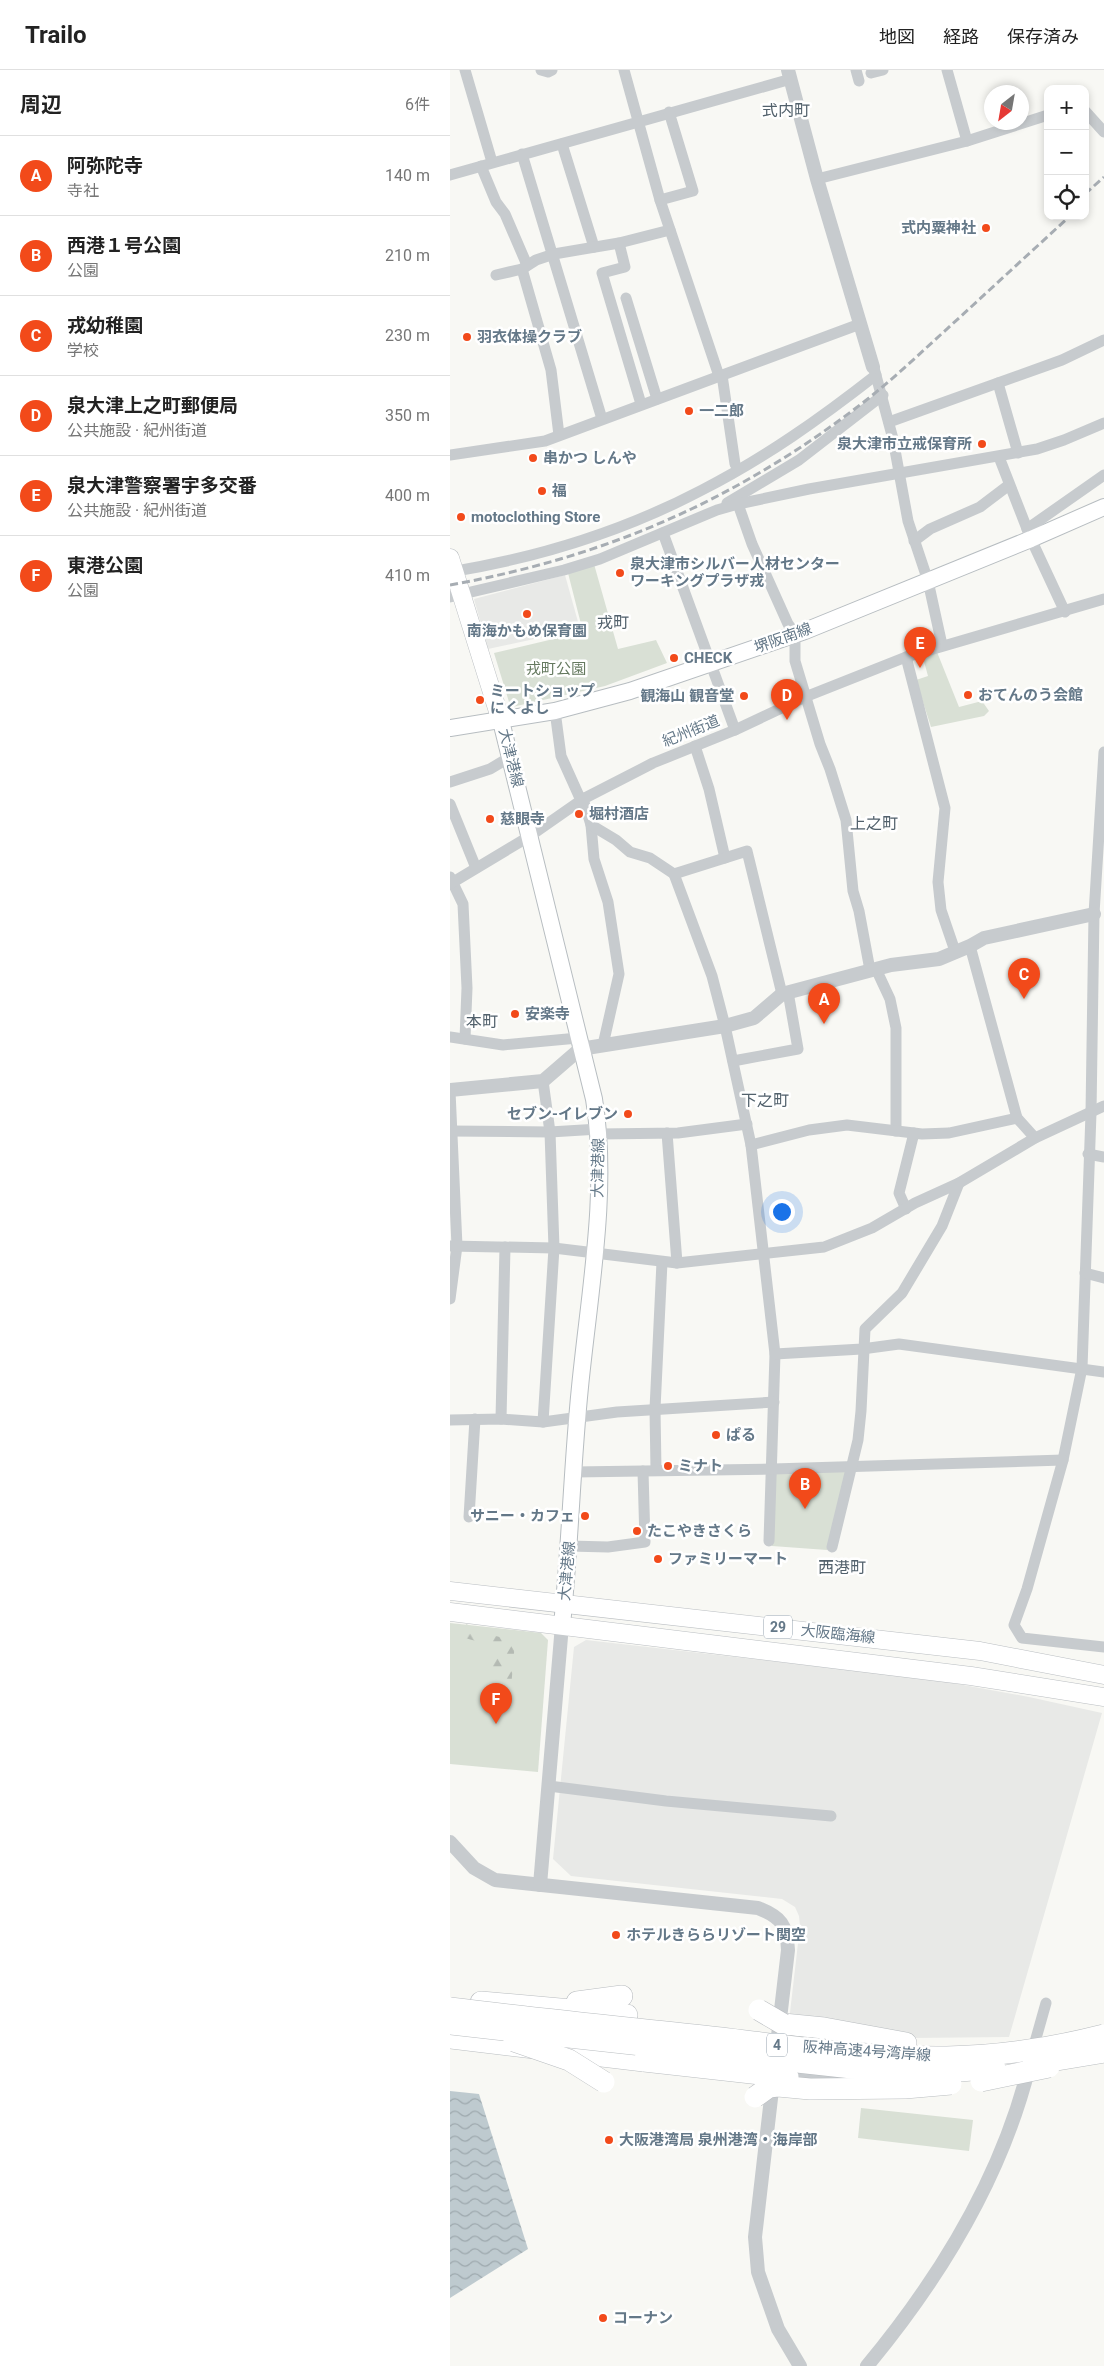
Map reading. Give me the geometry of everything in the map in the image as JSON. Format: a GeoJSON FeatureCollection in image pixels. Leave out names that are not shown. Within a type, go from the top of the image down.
{"type":"FeatureCollection","features":[{"type":"Feature","properties":{"kind":"highway"},"geometry":{"type":"LineString","coordinates":[[457,2000],[625,2006],[824,2037],[950,2048],[994,2050],[1101,2045]]}},
{"type":"Feature","properties":{"kind":"highway","name":"阪神高速4号湾岸線"},"geometry":{"type":"LineString","coordinates":[[450,2008],[807,2048],[899,2056],[994,2054],[1042,2048],[1101,2045]]}},
{"type":"Feature","properties":{"kind":"highway"},"geometry":{"type":"LineString","coordinates":[[759,2010],[783,2024],[824,2028],[906,2043]]}},
{"type":"Feature","properties":{"kind":"highway"},"geometry":{"type":"LineString","coordinates":[[450,2026],[547,2051],[569,2060],[604,2082]]}},
{"type":"Feature","properties":{"kind":"highway","name":"阪神高速4号湾岸線"},"geometry":{"type":"LineString","coordinates":[[450,2026],[805,2064],[895,2071],[949,2072],[1002,2068],[1101,2045]]}},
{"type":"Feature","properties":{"kind":"highway"},"geometry":{"type":"LineString","coordinates":[[450,2038],[809,2080],[906,2088]]}},
{"type":"Feature","properties":{"kind":"highway"},"geometry":{"type":"LineString","coordinates":[[755,2097],[769,2087],[778,2086],[810,2089],[906,2088],[987,2080],[1030,2072],[1101,2045]]}},
{"type":"Feature","properties":{"kind":"main road","name":"堺阪南線"},"geometry":{"type":"LineString","coordinates":[[450,728],[554,711],[630,691],[710,664],[795,634],[928,581],[1029,534],[1104,507]]}},
{"type":"Feature","properties":{"kind":"main road"},"geometry":{"type":"LineString","coordinates":[[452,567],[456,596],[501,720]]}},
{"type":"Feature","properties":{"kind":"main road","name":"大津港線"},"geometry":{"type":"LineString","coordinates":[[501,720],[594,1099],[599,1132],[600,1164],[594,1252],[577,1419],[570,1546],[562,1625]]}},
{"type":"Feature","properties":{"kind":"main road","name":"大阪臨海線"},"geometry":{"type":"LineString","coordinates":[[450,1591],[980,1651],[1104,1675]]}},
{"type":"Feature","properties":{"kind":"main road","name":"大阪臨海線"},"geometry":{"type":"LineString","coordinates":[[450,1612],[970,1676],[1104,1697]]}},
{"type":"Feature","properties":{"kind":"street"},"geometry":{"type":"LineString","coordinates":[[465,70],[492,162]]}},
{"type":"Feature","properties":{"kind":"street"},"geometry":{"type":"LineString","coordinates":[[541,70],[548,72],[552,70]]}},
{"type":"Feature","properties":{"kind":"street"},"geometry":{"type":"LineString","coordinates":[[871,73],[883,70]]}},
{"type":"Feature","properties":{"kind":"street"},"geometry":{"type":"LineString","coordinates":[[947,70],[968,141]]}},
{"type":"Feature","properties":{"kind":"street"},"geometry":{"type":"LineString","coordinates":[[629,71],[660,200],[720,375],[735,464]]}},
{"type":"Feature","properties":{"kind":"street"},"geometry":{"type":"LineString","coordinates":[[450,175],[669,112],[729,98],[790,74],[817,178],[883,396],[908,521],[928,581],[942,646]]}},
{"type":"Feature","properties":{"kind":"street"},"geometry":{"type":"LineString","coordinates":[[660,200],[692,191],[669,112]]}},
{"type":"Feature","properties":{"kind":"street"},"geometry":{"type":"LineString","coordinates":[[817,178],[968,141],[1044,116]]}},
{"type":"Feature","properties":{"kind":"street"},"geometry":{"type":"LineString","coordinates":[[1089,117],[1103,136]]}},
{"type":"Feature","properties":{"kind":"street"},"geometry":{"type":"LineString","coordinates":[[562,144],[594,247]]}},
{"type":"Feature","properties":{"kind":"street"},"geometry":{"type":"LineString","coordinates":[[522,154],[554,254],[602,419]]}},
{"type":"Feature","properties":{"kind":"street"},"geometry":{"type":"LineString","coordinates":[[481,166],[496,202],[505,214],[524,267],[551,370],[560,435]]}},
{"type":"Feature","properties":{"kind":"street"},"geometry":{"type":"LineString","coordinates":[[496,275],[524,267],[536,260],[554,254],[619,243],[670,230]]}},
{"type":"Feature","properties":{"kind":"street"},"geometry":{"type":"LineString","coordinates":[[619,243],[625,267],[602,273],[641,404]]}},
{"type":"Feature","properties":{"kind":"street"},"geometry":{"type":"LineString","coordinates":[[626,298],[657,399]]}},
{"type":"Feature","properties":{"kind":"street"},"geometry":{"type":"LineString","coordinates":[[450,456],[545,441],[860,324]]}},
{"type":"Feature","properties":{"kind":"street"},"geometry":{"type":"LineString","coordinates":[[889,422],[1062,360],[1104,340]]}},
{"type":"Feature","properties":{"kind":"street"},"geometry":{"type":"LineString","coordinates":[[452,567],[557,547],[624,524],[700,491],[746,466],[805,429],[875,371]]}},
{"type":"Feature","properties":{"kind":"street"},"geometry":{"type":"LineString","coordinates":[[998,383],[1018,453]]}},
{"type":"Feature","properties":{"kind":"street"},"geometry":{"type":"LineString","coordinates":[[717,510],[799,460],[883,396]]}},
{"type":"Feature","properties":{"kind":"street"},"geometry":{"type":"LineString","coordinates":[[456,596],[564,570],[630,547],[717,510],[738,504],[899,472],[1018,453],[1064,440],[1104,423]]}},
{"type":"Feature","properties":{"kind":"street"},"geometry":{"type":"LineString","coordinates":[[999,457],[1029,534],[1065,612]]}},
{"type":"Feature","properties":{"kind":"street"},"geometry":{"type":"LineString","coordinates":[[1029,534],[1104,475]]}},
{"type":"Feature","properties":{"kind":"street"},"geometry":{"type":"LineString","coordinates":[[914,541],[930,529],[980,507],[1009,485]]}},
{"type":"Feature","properties":{"kind":"street"},"geometry":{"type":"LineString","coordinates":[[738,504],[752,544],[788,624],[795,634],[795,661],[846,820],[853,891],[873,970],[890,999],[896,1028],[896,1131]]}},
{"type":"Feature","properties":{"kind":"street"},"geometry":{"type":"LineString","coordinates":[[624,524],[630,547]]}},
{"type":"Feature","properties":{"kind":"street"},"geometry":{"type":"LineString","coordinates":[[663,533],[735,730]]}},
{"type":"Feature","properties":{"kind":"street","name":"紀州街道"},"geometry":{"type":"LineString","coordinates":[[451,881],[530,836],[583,799],[653,762],[735,730],[806,697],[906,657],[1065,612],[1104,599]]}},
{"type":"Feature","properties":{"kind":"street"},"geometry":{"type":"LineString","coordinates":[[906,657],[944,808],[938,882],[941,910],[955,951]]}},
{"type":"Feature","properties":{"kind":"street"},"geometry":{"type":"LineString","coordinates":[[554,711],[561,756],[579,796],[583,799],[592,825],[594,859],[608,902],[619,974],[603,1045]]}},
{"type":"Feature","properties":{"kind":"street"},"geometry":{"type":"LineString","coordinates":[[694,746],[709,789],[725,858]]}},
{"type":"Feature","properties":{"kind":"street"},"geometry":{"type":"LineString","coordinates":[[1104,752],[1088,1154],[1082,1368],[1063,1460],[1014,1625],[1022,1638],[1104,1647]]}},
{"type":"Feature","properties":{"kind":"street"},"geometry":{"type":"LineString","coordinates":[[450,782],[490,769],[510,757]]}},
{"type":"Feature","properties":{"kind":"street"},"geometry":{"type":"LineString","coordinates":[[450,804],[476,868]]}},
{"type":"Feature","properties":{"kind":"street"},"geometry":{"type":"LineString","coordinates":[[592,825],[616,840],[630,852],[650,858],[674,874],[712,976],[725,1026],[751,1145],[775,1354],[773,1470],[769,1541]]}},
{"type":"Feature","properties":{"kind":"street"},"geometry":{"type":"LineString","coordinates":[[674,874],[747,851],[798,1049],[733,1061]]}},
{"type":"Feature","properties":{"kind":"street"},"geometry":{"type":"LineString","coordinates":[[451,881],[463,904],[467,988],[465,1039]]}},
{"type":"Feature","properties":{"kind":"street"},"geometry":{"type":"LineString","coordinates":[[450,1037],[504,1045],[603,1045],[725,1026],[754,1018],[785,993],[873,970],[939,959],[984,938],[1099,915]]}},
{"type":"Feature","properties":{"kind":"street"},"geometry":{"type":"LineString","coordinates":[[970,946],[1017,1118],[1035,1138]]}},
{"type":"Feature","properties":{"kind":"street"},"geometry":{"type":"LineString","coordinates":[[450,1299],[454,1246],[450,1090],[543,1081],[579,1044]]}},
{"type":"Feature","properties":{"kind":"street"},"geometry":{"type":"LineString","coordinates":[[543,1081],[550,1132],[554,1248],[543,1422]]}},
{"type":"Feature","properties":{"kind":"street"},"geometry":{"type":"LineString","coordinates":[[454,1246],[554,1248],[677,1263],[824,1247],[872,1228],[959,1183],[1035,1138],[1104,1106]]}},
{"type":"Feature","properties":{"kind":"street"},"geometry":{"type":"LineString","coordinates":[[751,1145],[809,1130],[846,1125],[914,1133],[948,1132],[1017,1118]]}},
{"type":"Feature","properties":{"kind":"street"},"geometry":{"type":"LineString","coordinates":[[451,1131],[667,1134],[747,1124]]}},
{"type":"Feature","properties":{"kind":"street"},"geometry":{"type":"LineString","coordinates":[[906,1209],[899,1193],[914,1133]]}},
{"type":"Feature","properties":{"kind":"street"},"geometry":{"type":"LineString","coordinates":[[667,1134],[677,1263]]}},
{"type":"Feature","properties":{"kind":"street"},"geometry":{"type":"LineString","coordinates":[[1088,1154],[1104,1157]]}},
{"type":"Feature","properties":{"kind":"street"},"geometry":{"type":"LineString","coordinates":[[832,1547],[858,1440],[864,1329],[902,1293],[942,1226],[959,1183]]}},
{"type":"Feature","properties":{"kind":"street"},"geometry":{"type":"LineString","coordinates":[[501,1419],[505,1247]]}},
{"type":"Feature","properties":{"kind":"street"},"geometry":{"type":"LineString","coordinates":[[656,1470],[655,1410],[662,1262]]}},
{"type":"Feature","properties":{"kind":"street"},"geometry":{"type":"LineString","coordinates":[[1085,1273],[1104,1278]]}},
{"type":"Feature","properties":{"kind":"street"},"geometry":{"type":"LineString","coordinates":[[775,1354],[862,1349],[898,1344],[1104,1372]]}},
{"type":"Feature","properties":{"kind":"street"},"geometry":{"type":"LineString","coordinates":[[450,1420],[501,1419],[543,1422],[655,1410],[774,1402]]}},
{"type":"Feature","properties":{"kind":"street"},"geometry":{"type":"LineString","coordinates":[[469,1517],[475,1419]]}},
{"type":"Feature","properties":{"kind":"street"},"geometry":{"type":"LineString","coordinates":[[574,1472],[773,1470],[1063,1460]]}},
{"type":"Feature","properties":{"kind":"street"},"geometry":{"type":"LineString","coordinates":[[570,1546],[608,1547],[644,1542],[643,1470]]}},
{"type":"Feature","properties":{"kind":"street"},"geometry":{"type":"LineString","coordinates":[[540,1885],[562,1625]]}},
{"type":"Feature","properties":{"kind":"street"},"geometry":{"type":"LineString","coordinates":[[549,1786],[666,1801],[831,1816]]}},
{"type":"Feature","properties":{"kind":"street"},"geometry":{"type":"LineString","coordinates":[[450,1842],[474,1868],[496,1880],[758,1908],[772,1914],[781,1922],[788,1934],[788,1950],[755,2237],[758,2272],[778,2329],[800,2366]]}},
{"type":"Feature","properties":{"kind":"street"},"geometry":{"type":"LineString","coordinates":[[457,2000],[777,2038],[914,2049],[973,2048],[1035,2042],[1101,2045]]}},
{"type":"Feature","properties":{"kind":"street"},"geometry":{"type":"LineString","coordinates":[[867,2366],[904,2321],[930,2283],[974,2210],[1012,2124],[1046,2003]]}},
{"type":"Feature","properties":{"kind":"street"},"geometry":{"type":"LineString","coordinates":[[450,2032],[774,2070],[907,2082],[1026,2076],[1101,2045]]}},
{"type":"Feature","properties":{"kind":"shaded area","name":"南海かもめ保育園"},"geometry":{"type":"Polygon","coordinates":[[[565,575],[580,629],[488,649],[474,599],[565,575]]]}},
{"type":"Feature","properties":{"kind":"shaded area"},"geometry":{"type":"Polygon","coordinates":[[[586,1640],[936,1680],[1102,1713],[1009,2037],[911,2038],[789,2021],[800,1926],[799,1916],[795,1907],[782,1899],[571,1876],[553,1859],[574,1647],[586,1640]]]}},
{"type":"Feature","properties":{"kind":"green space","name":"戎町公園"},"geometry":{"type":"Polygon","coordinates":[[[594,564],[618,649],[656,640],[667,663],[605,686],[512,707],[494,653],[583,632],[568,573],[594,564]]]}},
{"type":"Feature","properties":{"kind":"green space"},"geometry":{"type":"Polygon","coordinates":[[[937,652],[959,707],[982,701],[989,711],[984,716],[931,727],[916,680],[928,676],[923,658],[937,652]]]}},
{"type":"Feature","properties":{"kind":"green space"},"geometry":{"type":"Polygon","coordinates":[[[847,1470],[827,1550],[772,1546],[776,1473],[847,1470]]]}},
{"type":"Feature","properties":{"kind":"green space"},"geometry":{"type":"Polygon","coordinates":[[[450,1623],[541,1633],[548,1640],[538,1772],[450,1764],[450,1623]]]}},
{"type":"Feature","properties":{"kind":"green space"},"geometry":{"type":"Polygon","coordinates":[[[466,1624],[492,1635],[515,1641],[511,1688],[491,1682],[490,1645],[465,1638],[466,1624]]]}},
{"type":"Feature","properties":{"kind":"green space"},"geometry":{"type":"Polygon","coordinates":[[[861,2108],[973,2120],[969,2151],[858,2138],[861,2108]]]}},
{"type":"Feature","properties":{"kind":"water"},"geometry":{"type":"Polygon","coordinates":[[[450,2091],[479,2094],[528,2249],[450,2298],[450,2091]]]}},
{"type":"Feature","properties":{"kind":"railway"},"geometry":{"type":"LineString","coordinates":[[1089,190],[1104,177]]}},
{"type":"Feature","properties":{"kind":"railway"},"geometry":{"type":"LineString","coordinates":[[450,585],[509,573],[565,558],[619,539],[672,518],[772,465],[821,434],[881,388],[1066,220]]}},
{"type":"Feature","properties":{"kind":"place","name":"式内粟神社"},"geometry":{"type":"Point","coordinates":[986,228]}},
{"type":"Feature","properties":{"kind":"place","name":"羽衣体操クラブ"},"geometry":{"type":"Point","coordinates":[467,337]}},
{"type":"Feature","properties":{"kind":"place","name":"一二郎"},"geometry":{"type":"Point","coordinates":[689,411]}},
{"type":"Feature","properties":{"kind":"place","name":"泉大津市立戒保育所"},"geometry":{"type":"Point","coordinates":[982,444]}},
{"type":"Feature","properties":{"kind":"place","name":"串かつ しんや"},"geometry":{"type":"Point","coordinates":[533,458]}},
{"type":"Feature","properties":{"kind":"place","name":"福"},"geometry":{"type":"Point","coordinates":[542,491]}},
{"type":"Feature","properties":{"kind":"place","name":"motoclothing Store"},"geometry":{"type":"Point","coordinates":[461,517]}},
{"type":"Feature","properties":{"kind":"place","name":"泉大津市シルバー人材センター ワーキングプラザ戎"},"geometry":{"type":"Point","coordinates":[620,573]}},
{"type":"Feature","properties":{"kind":"place","name":"南海かもめ保育園"},"geometry":{"type":"Point","coordinates":[527,614]}},
{"type":"Feature","properties":{"kind":"place","name":"CHECK"},"geometry":{"type":"Point","coordinates":[674,658]}},
{"type":"Feature","properties":{"kind":"place","name":"泉大津警察署宇多交番"},"geometry":{"type":"Point","coordinates":[920,668]}},
{"type":"Feature","properties":{"kind":"place","name":"おてんのう会館"},"geometry":{"type":"Point","coordinates":[968,695]}},
{"type":"Feature","properties":{"kind":"place","name":"観海山 観音堂"},"geometry":{"type":"Point","coordinates":[744,696]}},
{"type":"Feature","properties":{"kind":"place","name":"ミートショップ にくよし"},"geometry":{"type":"Point","coordinates":[480,700]}},
{"type":"Feature","properties":{"kind":"place","name":"泉大津上之町郵便局"},"geometry":{"type":"Point","coordinates":[787,720]}},
{"type":"Feature","properties":{"kind":"place","name":"堀村酒店"},"geometry":{"type":"Point","coordinates":[579,814]}},
{"type":"Feature","properties":{"kind":"place","name":"慈眼寺"},"geometry":{"type":"Point","coordinates":[490,819]}},
{"type":"Feature","properties":{"kind":"place","name":"戎幼稚園"},"geometry":{"type":"Point","coordinates":[1024,999]}},
{"type":"Feature","properties":{"kind":"place","name":"安楽寺"},"geometry":{"type":"Point","coordinates":[515,1014]}},
{"type":"Feature","properties":{"kind":"place","name":"阿弥陀寺"},"geometry":{"type":"Point","coordinates":[824,1024]}},
{"type":"Feature","properties":{"kind":"place","name":"セブン-イレブン"},"geometry":{"type":"Point","coordinates":[628,1114]}},
{"type":"Feature","properties":{"kind":"place","name":"ぱる"},"geometry":{"type":"Point","coordinates":[716,1435]}},
{"type":"Feature","properties":{"kind":"place","name":"ミナト"},"geometry":{"type":"Point","coordinates":[668,1466]}},
{"type":"Feature","properties":{"kind":"place","name":"西港１号公園"},"geometry":{"type":"Point","coordinates":[805,1509]}},
{"type":"Feature","properties":{"kind":"place","name":"サニー・カフェ"},"geometry":{"type":"Point","coordinates":[585,1516]}},
{"type":"Feature","properties":{"kind":"place","name":"たこやきさくら"},"geometry":{"type":"Point","coordinates":[637,1531]}},
{"type":"Feature","properties":{"kind":"place","name":"ファミリーマート"},"geometry":{"type":"Point","coordinates":[658,1559]}},
{"type":"Feature","properties":{"kind":"place","name":"東港公園"},"geometry":{"type":"Point","coordinates":[496,1724]}},
{"type":"Feature","properties":{"kind":"place","name":"ホテルきららリゾート関空"},"geometry":{"type":"Point","coordinates":[616,1935]}},
{"type":"Feature","properties":{"kind":"place","name":"大阪港湾局 泉州港湾・海岸部"},"geometry":{"type":"Point","coordinates":[609,2140]}},
{"type":"Feature","properties":{"kind":"place","name":"コーナン"},"geometry":{"type":"Point","coordinates":[603,2318]}},
{"type":"Feature","properties":{"kind":"district","name":"式内町"},"geometry":{"type":"Point","coordinates":[786,110]}},
{"type":"Feature","properties":{"kind":"district","name":"戎町"},"geometry":{"type":"Point","coordinates":[613,622]}},
{"type":"Feature","properties":{"kind":"district","name":"上之町"},"geometry":{"type":"Point","coordinates":[874,823]}},
{"type":"Feature","properties":{"kind":"district","name":"本町"},"geometry":{"type":"Point","coordinates":[482,1021]}},
{"type":"Feature","properties":{"kind":"district","name":"下之町"},"geometry":{"type":"Point","coordinates":[765,1100]}},
{"type":"Feature","properties":{"kind":"district","name":"西港町"},"geometry":{"type":"Point","coordinates":[842,1567]}}]}
